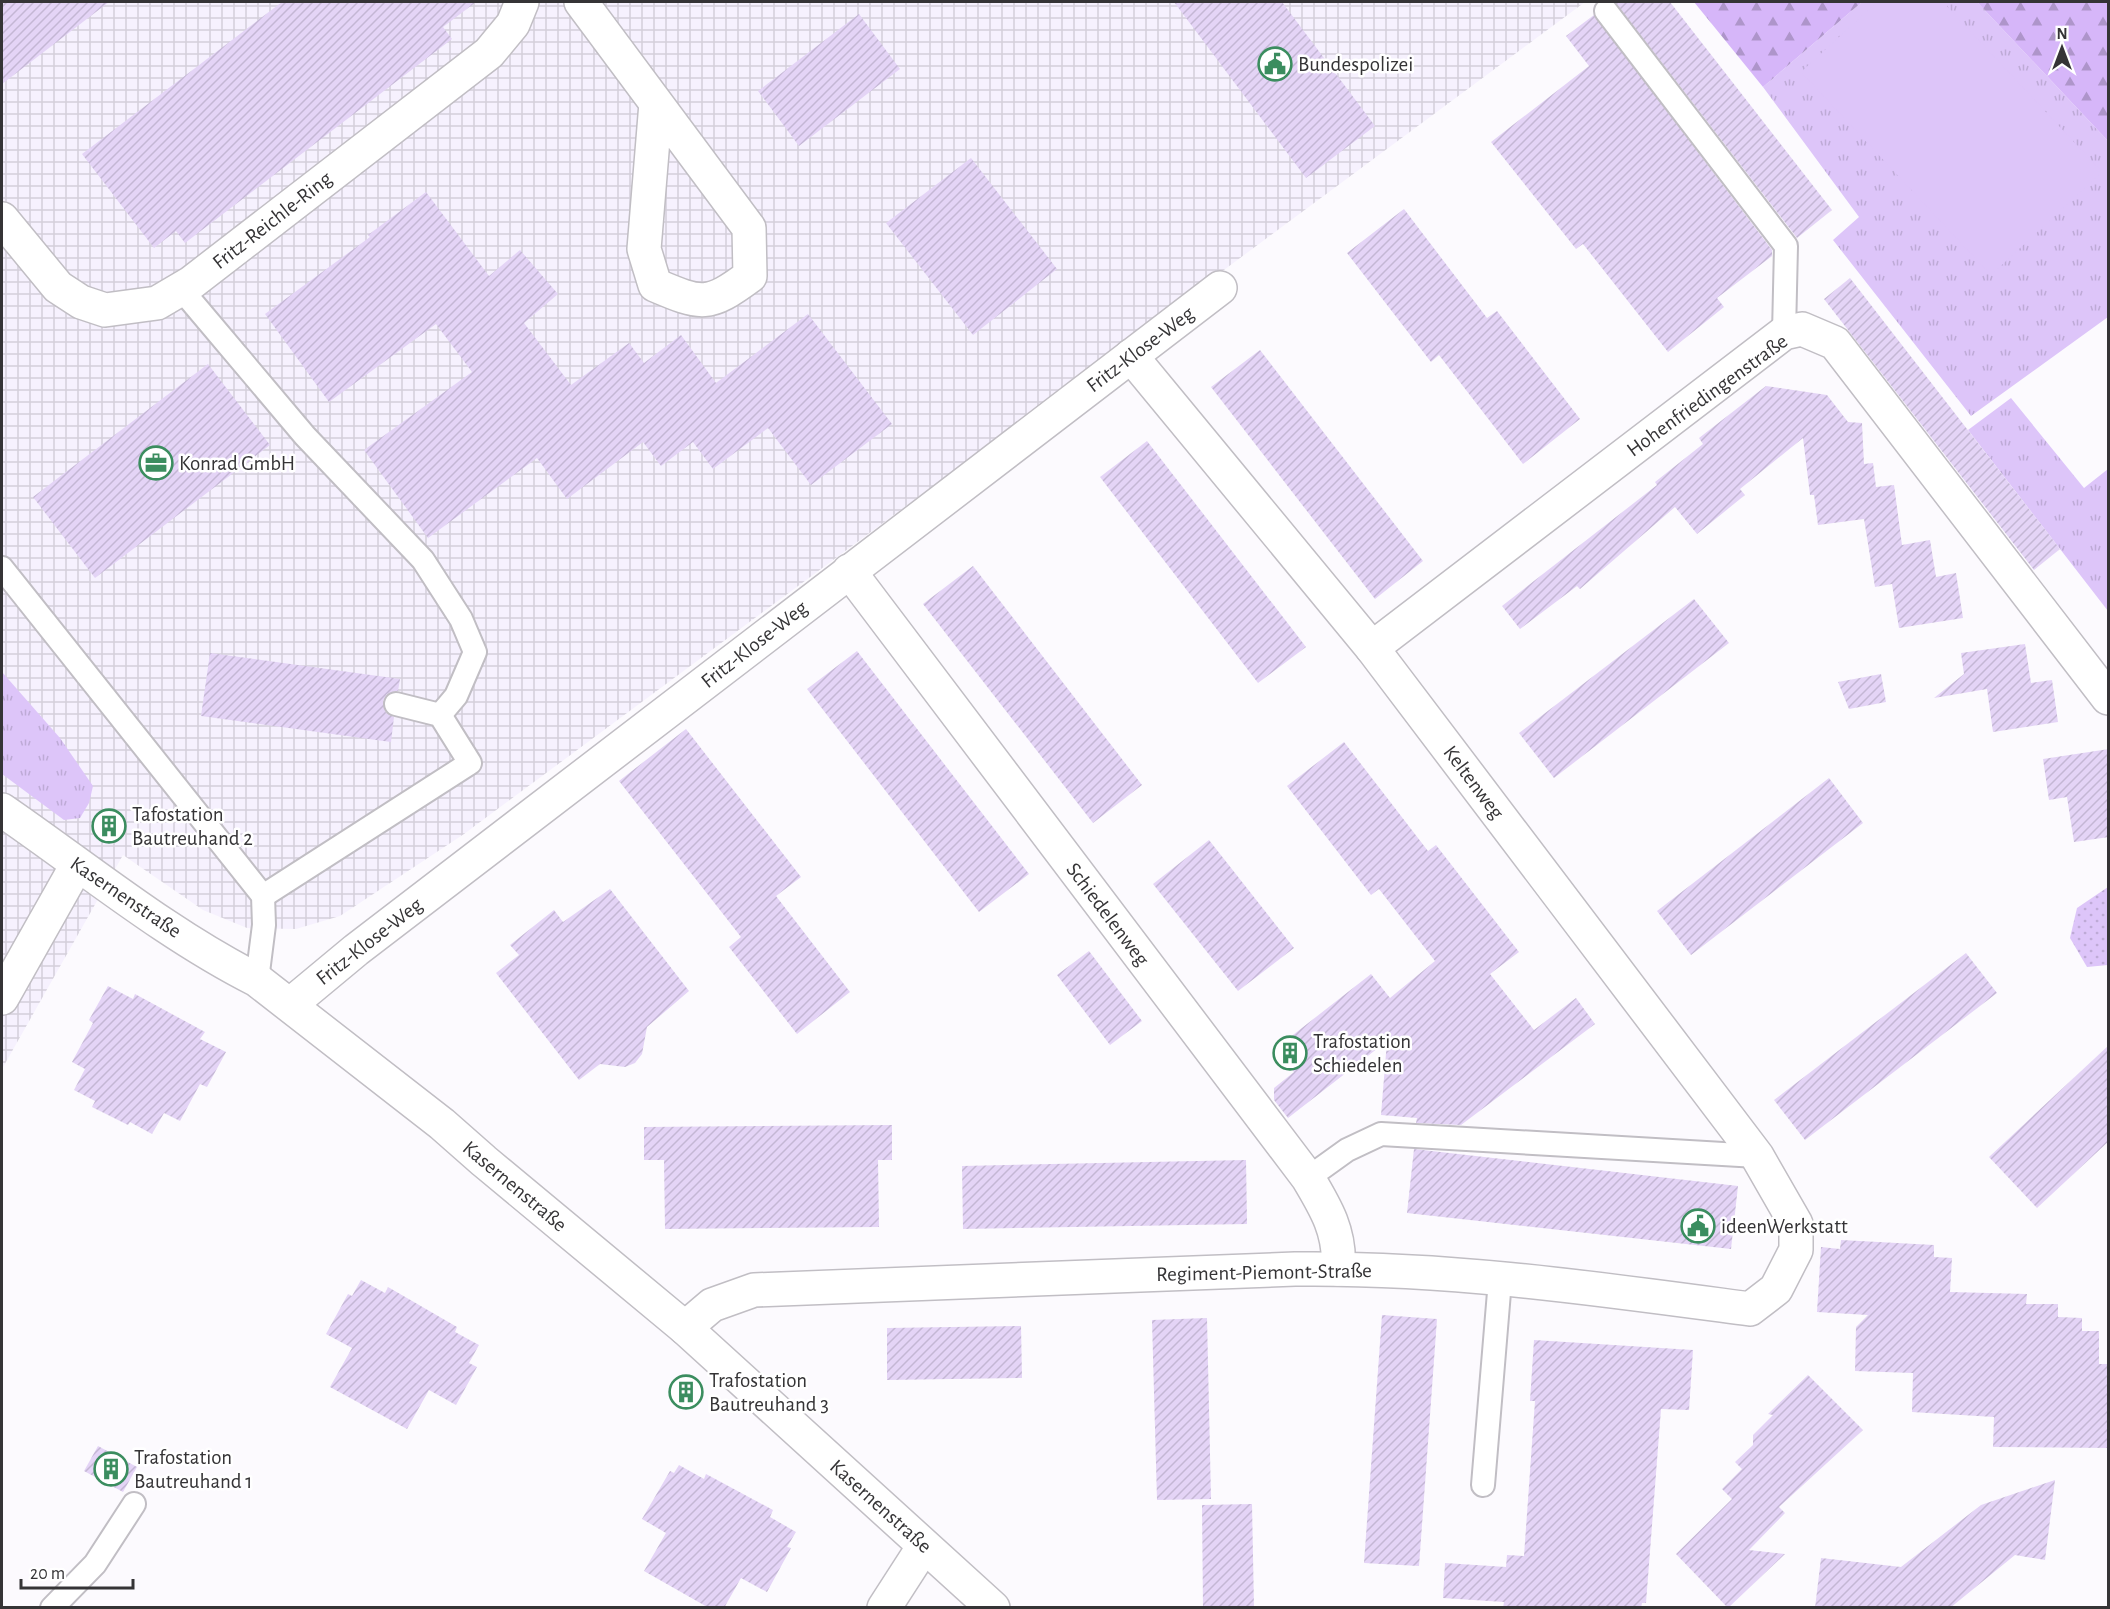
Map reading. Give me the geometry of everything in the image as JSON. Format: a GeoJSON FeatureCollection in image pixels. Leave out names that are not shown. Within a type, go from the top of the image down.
{"type":"FeatureCollection","features":[{"type":"Feature","properties":{"kind":"street","name":"Fritz-Reichle-Ring"},"geometry":{"type":"LineString","coordinates":[[2,219],[51,279],[81,302],[105,310],[157,303],[181,289],[489,53],[513,24],[522,2]]}},
{"type":"Feature","properties":{"kind":"street"},"geometry":{"type":"LineString","coordinates":[[581,2],[749,228],[750,276],[721,297],[691,300],[655,285],[644,249],[656,103]]}},
{"type":"Feature","properties":{"kind":"street","name":"Fritz-Klose-Weg"},"geometry":{"type":"LineString","coordinates":[[291,1004],[356,950],[1220,288]]}},
{"type":"Feature","properties":{"kind":"street","name":"Hohenfriedingenstraße"},"geometry":{"type":"LineString","coordinates":[[1372,648],[1784,333],[1802,329],[1835,343],[2109,698]]}},
{"type":"Feature","properties":{"kind":"street","name":"Keltenweg"},"geometry":{"type":"LineString","coordinates":[[1131,356],[1372,648],[1757,1156],[1796,1224]]}},
{"type":"Feature","properties":{"kind":"street","name":"Schiedelenweg"},"geometry":{"type":"LineString","coordinates":[[849,571],[1308,1178],[1330,1215],[1340,1248],[1338,1269]]}},
{"type":"Feature","properties":{"kind":"street","name":"Kasernenstraße"},"geometry":{"type":"LineString","coordinates":[[2,810],[77,865],[226,964],[257,980],[291,1004],[442,1124],[492,1169],[685,1328],[993,1608]]}},
{"type":"Feature","properties":{"kind":"street"},"geometry":{"type":"LineString","coordinates":[[2,998],[77,865]]}},
{"type":"Feature","properties":{"kind":"street","name":"Regiment-Piemont-Straße"},"geometry":{"type":"LineString","coordinates":[[685,1328],[712,1305],[754,1290],[1338,1269],[1598,1289],[1750,1309],[1776,1289],[1796,1250],[1796,1224]]}},
{"type":"Feature","properties":{"kind":"street"},"geometry":{"type":"LineString","coordinates":[[884,1608],[924,1546]]}},
{"type":"Feature","properties":{"kind":"lane"},"geometry":{"type":"LineString","coordinates":[[1606,11],[1786,246],[1784,333]]}},
{"type":"Feature","properties":{"kind":"lane"},"geometry":{"type":"LineString","coordinates":[[181,289],[304,436],[423,560],[461,619],[475,652],[456,696],[440,715]]}},
{"type":"Feature","properties":{"kind":"lane"},"geometry":{"type":"LineString","coordinates":[[2,568],[263,896],[264,925],[257,980]]}},
{"type":"Feature","properties":{"kind":"lane"},"geometry":{"type":"LineString","coordinates":[[263,896],[470,763],[440,715],[396,704]]}},
{"type":"Feature","properties":{"kind":"lane"},"geometry":{"type":"LineString","coordinates":[[1308,1178],[1347,1150],[1381,1134],[1757,1156]]}},
{"type":"Feature","properties":{"kind":"lane"},"geometry":{"type":"LineString","coordinates":[[1483,1485],[1500,1281]]}},
{"type":"Feature","properties":{"kind":"lane"},"geometry":{"type":"LineString","coordinates":[[52,1608],[95,1564],[134,1504]]}},
{"type":"Feature","properties":{"kind":"shaded area"},"geometry":{"type":"Polygon","coordinates":[[[2,2],[1585,2],[464,834],[340,916],[296,929],[247,928],[203,910],[123,855],[2,1069],[2,2]]]}},
{"type":"Feature","properties":{"kind":"green space"},"geometry":{"type":"Polygon","coordinates":[[[1694,2],[1862,2],[1763,87],[1694,2]]]}},
{"type":"Feature","properties":{"kind":"green space"},"geometry":{"type":"Polygon","coordinates":[[[1862,2],[1977,2],[2108,141],[2108,317],[1971,416],[1833,240],[1859,217],[1763,87],[1862,2]]]}},
{"type":"Feature","properties":{"kind":"green space"},"geometry":{"type":"Polygon","coordinates":[[[1877,2],[1943,2],[2102,172],[1991,275],[1801,72],[1877,2]]]}},
{"type":"Feature","properties":{"kind":"green space"},"geometry":{"type":"Polygon","coordinates":[[[1977,2],[2108,2],[2108,141],[1977,2]]]}},
{"type":"Feature","properties":{"kind":"green space"},"geometry":{"type":"Polygon","coordinates":[[[2011,398],[2084,488],[2108,469],[2108,611],[1968,430],[2011,398]]]}},
{"type":"Feature","properties":{"kind":"green space"},"geometry":{"type":"Polygon","coordinates":[[[2,672],[60,738],[93,786],[89,803],[80,818],[64,820],[2,774],[2,672]]]}},
{"type":"Feature","properties":{"kind":"green space"},"geometry":{"type":"Polygon","coordinates":[[[2108,887],[2108,965],[2087,967],[2070,938],[2077,908],[2108,887]]]}},
{"type":"Feature","properties":{"kind":"building"},"geometry":{"type":"Polygon","coordinates":[[[2,2],[109,2],[2,84],[2,2]]]}},
{"type":"Feature","properties":{"kind":"building"},"geometry":{"type":"Polygon","coordinates":[[[282,2],[476,2],[443,27],[452,39],[185,243],[176,231],[154,248],[82,154],[282,2]]]}},
{"type":"Feature","properties":{"kind":"building","name":"Bundespolizei"},"geometry":{"type":"Polygon","coordinates":[[[1174,2],[1282,2],[1375,126],[1306,178],[1174,2]]]}},
{"type":"Feature","properties":{"kind":"building"},"geometry":{"type":"Polygon","coordinates":[[[1615,2],[1670,2],[1832,210],[1797,238],[1615,2]]]}},
{"type":"Feature","properties":{"kind":"building"},"geometry":{"type":"Polygon","coordinates":[[[859,14],[900,69],[799,146],[758,91],[859,14]]]}},
{"type":"Feature","properties":{"kind":"building"},"geometry":{"type":"Polygon","coordinates":[[[1594,15],[1772,250],[1772,256],[1717,298],[1724,307],[1668,352],[1583,244],[1576,249],[1491,142],[1589,66],[1566,36],[1594,15]]]}},
{"type":"Feature","properties":{"kind":"building"},"geometry":{"type":"Polygon","coordinates":[[[971,158],[1057,269],[973,335],[886,223],[971,158]]]}},
{"type":"Feature","properties":{"kind":"building"},"geometry":{"type":"Polygon","coordinates":[[[426,192],[489,276],[520,250],[558,294],[524,323],[571,385],[629,343],[644,363],[681,335],[716,383],[808,314],[892,424],[811,485],[768,428],[713,469],[693,442],[661,466],[643,442],[567,499],[537,458],[428,538],[364,450],[472,372],[436,324],[329,402],[265,314],[370,237],[368,235],[426,192]]]}},
{"type":"Feature","properties":{"kind":"building"},"geometry":{"type":"Polygon","coordinates":[[[1404,209],[1487,318],[1497,311],[1580,419],[1523,464],[1439,355],[1431,362],[1347,253],[1404,209]]]}},
{"type":"Feature","properties":{"kind":"building"},"geometry":{"type":"Polygon","coordinates":[[[1850,278],[2060,549],[2034,570],[1824,299],[1850,278]]]}},
{"type":"Feature","properties":{"kind":"building"},"geometry":{"type":"Polygon","coordinates":[[[1260,350],[1423,561],[1375,599],[1211,387],[1260,350]]]}},
{"type":"Feature","properties":{"kind":"building"},"geometry":{"type":"Polygon","coordinates":[[[208,364],[270,445],[95,578],[33,497],[208,364]]]}},
{"type":"Feature","properties":{"kind":"building"},"geometry":{"type":"Polygon","coordinates":[[[1766,386],[1827,395],[1848,422],[1862,423],[1864,464],[1873,463],[1876,487],[1894,485],[1902,545],[1930,540],[1936,577],[1956,573],[1963,618],[1899,628],[1892,584],[1875,587],[1864,519],[1818,525],[1814,495],[1810,495],[1803,438],[1740,489],[1745,495],[1697,534],[1675,507],[1580,589],[1577,586],[1520,629],[1502,606],[1657,485],[1655,482],[1703,444],[1699,438],[1766,386]]]}},
{"type":"Feature","properties":{"kind":"building"},"geometry":{"type":"Polygon","coordinates":[[[1147,441],[1306,647],[1258,683],[1100,477],[1147,441]]]}},
{"type":"Feature","properties":{"kind":"building"},"geometry":{"type":"Polygon","coordinates":[[[973,566],[1142,785],[1093,823],[923,604],[973,566]]]}},
{"type":"Feature","properties":{"kind":"building"},"geometry":{"type":"Polygon","coordinates":[[[1694,599],[1729,643],[1554,778],[1519,733],[1694,599]]]}},
{"type":"Feature","properties":{"kind":"building"},"geometry":{"type":"Polygon","coordinates":[[[2025,644],[2031,683],[2052,680],[2058,722],[1993,732],[1987,689],[1934,698],[1964,674],[1961,653],[2025,644]]]}},
{"type":"Feature","properties":{"kind":"building"},"geometry":{"type":"Polygon","coordinates":[[[857,651],[1029,874],[979,912],[807,689],[857,651]]]}},
{"type":"Feature","properties":{"kind":"building"},"geometry":{"type":"Polygon","coordinates":[[[210,653],[400,679],[398,691],[387,694],[383,701],[386,713],[394,717],[391,742],[201,716],[210,653]]]}},
{"type":"Feature","properties":{"kind":"building"},"geometry":{"type":"Polygon","coordinates":[[[1881,674],[1886,702],[1849,709],[1838,682],[1881,674]]]}},
{"type":"Feature","properties":{"kind":"building"},"geometry":{"type":"Polygon","coordinates":[[[686,729],[801,877],[776,896],[850,992],[797,1034],[729,947],[741,937],[619,781],[686,729]]]}},
{"type":"Feature","properties":{"kind":"building"},"geometry":{"type":"Polygon","coordinates":[[[1344,742],[1428,851],[1436,845],[1519,952],[1490,974],[1534,1030],[1576,998],[1595,1024],[1461,1125],[1416,1123],[1417,1118],[1381,1115],[1387,1041],[1288,1118],[1274,1100],[1274,1088],[1294,1072],[1275,1049],[1371,974],[1390,998],[1435,961],[1379,889],[1371,895],[1287,786],[1344,742]]]}},
{"type":"Feature","properties":{"kind":"building"},"geometry":{"type":"Polygon","coordinates":[[[2109,749],[2109,837],[2074,842],[2067,797],[2049,800],[2043,759],[2109,749]]]}},
{"type":"Feature","properties":{"kind":"building"},"geometry":{"type":"Polygon","coordinates":[[[1829,778],[1863,823],[1691,955],[1657,911],[1829,778]]]}},
{"type":"Feature","properties":{"kind":"building"},"geometry":{"type":"Polygon","coordinates":[[[1209,840],[1294,948],[1238,991],[1153,884],[1209,840]]]}},
{"type":"Feature","properties":{"kind":"building"},"geometry":{"type":"Polygon","coordinates":[[[610,889],[689,991],[647,1027],[642,1054],[635,1063],[625,1067],[600,1064],[579,1080],[496,973],[519,955],[510,945],[554,910],[563,922],[610,889]]]}},
{"type":"Feature","properties":{"kind":"building"},"geometry":{"type":"Polygon","coordinates":[[[1089,951],[1142,1021],[1110,1045],[1057,975],[1089,951]]]}},
{"type":"Feature","properties":{"kind":"building"},"geometry":{"type":"Polygon","coordinates":[[[1966,953],[1997,993],[1805,1140],[1774,1100],[1966,953]]]}},
{"type":"Feature","properties":{"kind":"building"},"geometry":{"type":"Polygon","coordinates":[[[108,986],[133,999],[135,994],[205,1032],[200,1039],[226,1052],[207,1087],[200,1084],[180,1121],[164,1113],[152,1134],[130,1122],[128,1125],[92,1107],[95,1101],[74,1090],[85,1069],[72,1062],[93,1023],[89,1020],[108,986]]]}},
{"type":"Feature","properties":{"kind":"building"},"geometry":{"type":"Polygon","coordinates":[[[2109,1045],[2109,1141],[2037,1208],[1989,1157],[2109,1045]]]}},
{"type":"Feature","properties":{"kind":"building"},"geometry":{"type":"Polygon","coordinates":[[[892,1125],[892,1160],[878,1160],[879,1227],[665,1229],[664,1160],[644,1160],[644,1127],[892,1125]]]}},
{"type":"Feature","properties":{"kind":"building"},"geometry":{"type":"Polygon","coordinates":[[[1414,1149],[1738,1186],[1731,1249],[1407,1213],[1414,1149]]]}},
{"type":"Feature","properties":{"kind":"building"},"geometry":{"type":"Polygon","coordinates":[[[1246,1160],[1247,1224],[963,1229],[962,1166],[1246,1160]]]}},
{"type":"Feature","properties":{"kind":"building"},"geometry":{"type":"Polygon","coordinates":[[[1841,1240],[1934,1245],[1934,1257],[1952,1258],[1950,1292],[2027,1294],[2026,1304],[2058,1304],[2058,1317],[2082,1318],[2082,1331],[2099,1331],[2099,1364],[2109,1364],[2109,1448],[1993,1447],[1994,1417],[1912,1412],[1913,1373],[1855,1371],[1856,1327],[1868,1315],[1817,1312],[1821,1247],[1840,1249],[1841,1240]]]}},
{"type":"Feature","properties":{"kind":"building"},"geometry":{"type":"Polygon","coordinates":[[[361,1280],[385,1293],[388,1287],[457,1327],[455,1332],[479,1345],[469,1363],[477,1367],[456,1405],[429,1390],[407,1429],[330,1387],[352,1348],[326,1334],[348,1294],[352,1296],[361,1280]]]}},
{"type":"Feature","properties":{"kind":"building"},"geometry":{"type":"Polygon","coordinates":[[[1382,1315],[1437,1319],[1419,1566],[1364,1563],[1382,1315]]]}},
{"type":"Feature","properties":{"kind":"building"},"geometry":{"type":"Polygon","coordinates":[[[1207,1318],[1211,1499],[1157,1500],[1152,1320],[1207,1318]]]}},
{"type":"Feature","properties":{"kind":"building"},"geometry":{"type":"Polygon","coordinates":[[[1021,1326],[1022,1378],[887,1380],[887,1328],[1021,1326]]]}},
{"type":"Feature","properties":{"kind":"building"},"geometry":{"type":"Polygon","coordinates":[[[1534,1340],[1693,1350],[1689,1410],[1661,1409],[1646,1603],[1642,1603],[1641,1608],[1503,1608],[1504,1602],[1443,1598],[1445,1563],[1506,1567],[1507,1555],[1524,1556],[1535,1401],[1530,1401],[1534,1340]]]}},
{"type":"Feature","properties":{"kind":"building"},"geometry":{"type":"Polygon","coordinates":[[[1808,1375],[1863,1430],[1779,1507],[1785,1513],[1749,1550],[1785,1554],[1728,1608],[1676,1554],[1732,1499],[1722,1489],[1742,1469],[1735,1462],[1753,1445],[1753,1435],[1773,1415],[1768,1414],[1808,1375]]]}},
{"type":"Feature","properties":{"kind":"building","name":"Trafostation Bautreuhand 1"},"geometry":{"type":"Polygon","coordinates":[[[98,1446],[137,1467],[123,1492],[84,1471],[98,1446]]]}},
{"type":"Feature","properties":{"kind":"building"},"geometry":{"type":"Polygon","coordinates":[[[679,1465],[704,1479],[706,1474],[773,1510],[770,1517],[796,1532],[787,1547],[791,1548],[767,1592],[741,1578],[724,1608],[709,1608],[644,1571],[666,1533],[642,1519],[670,1471],[674,1473],[679,1465]]]}},
{"type":"Feature","properties":{"kind":"building"},"geometry":{"type":"Polygon","coordinates":[[[2055,1480],[2045,1560],[2015,1555],[1950,1608],[1815,1608],[1821,1558],[1901,1567],[1981,1505],[2055,1480]]]}},
{"type":"Feature","properties":{"kind":"building"},"geometry":{"type":"Polygon","coordinates":[[[1252,1504],[1254,1608],[1203,1608],[1202,1505],[1252,1504]]]}},
{"type":"Feature","properties":{"kind":"place","name":"Bundespolizei"},"geometry":{"type":"Point","coordinates":[1275,64]}},
{"type":"Feature","properties":{"kind":"place","name":"Konrad GmbH"},"geometry":{"type":"Point","coordinates":[156,463]}},
{"type":"Feature","properties":{"kind":"place","name":"Tafostation Bautreuhand 2"},"geometry":{"type":"Point","coordinates":[109,826]}},
{"type":"Feature","properties":{"kind":"place","name":"Trafostation Schiedelen"},"geometry":{"type":"Point","coordinates":[1290,1053]}},
{"type":"Feature","properties":{"kind":"place","name":"ideenWerkstatt"},"geometry":{"type":"Point","coordinates":[1698,1226]}},
{"type":"Feature","properties":{"kind":"place","name":"Trafostation Bautreuhand 3"},"geometry":{"type":"Point","coordinates":[686,1392]}},
{"type":"Feature","properties":{"kind":"place","name":"Trafostation Bautreuhand 1"},"geometry":{"type":"Point","coordinates":[111,1469]}}]}
